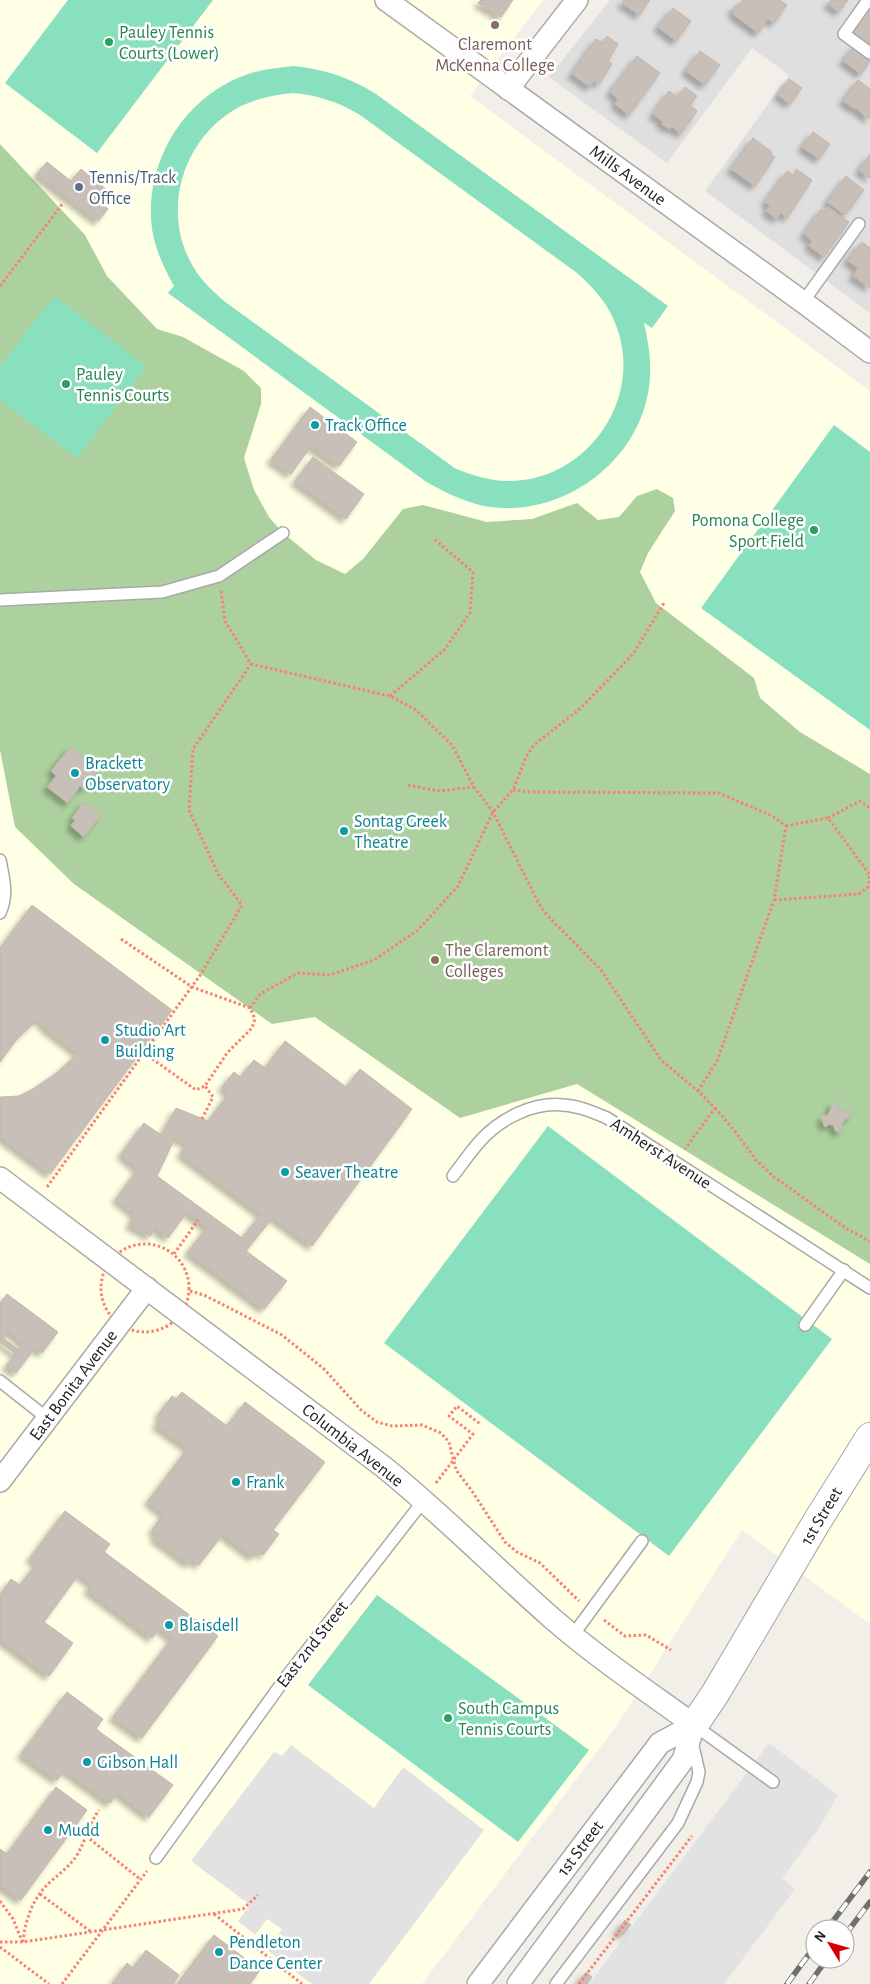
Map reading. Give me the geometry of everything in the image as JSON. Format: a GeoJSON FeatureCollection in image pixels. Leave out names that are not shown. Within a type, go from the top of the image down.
{"type":"FeatureCollection","features":[{"type":"Feature","properties":{"kind":"street","name":"Mills Avenue"},"geometry":{"type":"LineString","coordinates":[[386,0],[870,352]]}},
{"type":"Feature","properties":{"kind":"street"},"geometry":{"type":"LineString","coordinates":[[508,89],[577,0]]}},
{"type":"Feature","properties":{"kind":"street","name":"Columbia Avenue"},"geometry":{"type":"LineString","coordinates":[[0,1178],[385,1468],[424,1500],[573,1635],[693,1731]]}},
{"type":"Feature","properties":{"kind":"street","name":"East Bonita Avenue"},"geometry":{"type":"LineString","coordinates":[[0,1481],[146,1288]]}},
{"type":"Feature","properties":{"kind":"street","name":"1st Street"},"geometry":{"type":"LineString","coordinates":[[518,1984],[683,1760],[693,1731],[816,1523],[870,1437]]}},
{"type":"Feature","properties":{"kind":"street","name":"1st Street"},"geometry":{"type":"LineString","coordinates":[[478,1984],[660,1743],[693,1731]]}},
{"type":"Feature","properties":{"kind":"lane"},"geometry":{"type":"LineString","coordinates":[[868,0],[844,34],[870,54]]}},
{"type":"Feature","properties":{"kind":"lane"},"geometry":{"type":"LineString","coordinates":[[803,302],[859,224]]}},
{"type":"Feature","properties":{"kind":"lane"},"geometry":{"type":"LineString","coordinates":[[0,600],[162,592],[219,576],[282,533]]}},
{"type":"Feature","properties":{"kind":"lane"},"geometry":{"type":"LineString","coordinates":[[0,860],[5,884],[3,906],[0,913]]}},
{"type":"Feature","properties":{"kind":"lane","name":"Amherst Avenue"},"geometry":{"type":"LineString","coordinates":[[453,1176],[482,1139],[498,1125],[516,1114],[540,1107],[562,1104],[586,1109],[607,1118],[870,1288]]}},
{"type":"Feature","properties":{"kind":"lane"},"geometry":{"type":"LineString","coordinates":[[805,1325],[844,1270]]}},
{"type":"Feature","properties":{"kind":"lane"},"geometry":{"type":"LineString","coordinates":[[0,1381],[47,1418]]}},
{"type":"Feature","properties":{"kind":"lane","name":"East 2nd Street"},"geometry":{"type":"LineString","coordinates":[[156,1858],[287,1676],[424,1500]]}},
{"type":"Feature","properties":{"kind":"lane"},"geometry":{"type":"LineString","coordinates":[[573,1635],[642,1541]]}},
{"type":"Feature","properties":{"kind":"lane"},"geometry":{"type":"LineString","coordinates":[[693,1731],[773,1782]]}},
{"type":"Feature","properties":{"kind":"lane"},"geometry":{"type":"LineString","coordinates":[[556,1984],[678,1822],[697,1782],[699,1772],[693,1731]]}},
{"type":"Feature","properties":{"kind":"path"},"geometry":{"type":"LineString","coordinates":[[0,286],[62,203]]}},
{"type":"Feature","properties":{"kind":"path"},"geometry":{"type":"LineString","coordinates":[[390,696],[445,649],[470,613],[473,572],[434,539]]}},
{"type":"Feature","properties":{"kind":"path"},"geometry":{"type":"LineString","coordinates":[[219,576],[225,621],[251,664],[390,696],[416,710],[452,745],[474,788],[493,812],[538,902],[547,915],[602,970],[661,1060],[698,1091],[756,1160],[774,1177],[847,1229],[870,1241]]}},
{"type":"Feature","properties":{"kind":"path"},"geometry":{"type":"LineString","coordinates":[[250,1008],[260,994],[298,973],[330,976],[374,960],[418,930],[458,886],[493,812],[513,790],[526,757],[534,745],[581,708],[633,654],[664,603]]}},
{"type":"Feature","properties":{"kind":"path"},"geometry":{"type":"LineString","coordinates":[[35,1204],[201,974],[242,905],[218,874],[189,810],[193,748],[251,664]]}},
{"type":"Feature","properties":{"kind":"path"},"geometry":{"type":"LineString","coordinates":[[408,785],[438,791],[474,788]]}},
{"type":"Feature","properties":{"kind":"path"},"geometry":{"type":"LineString","coordinates":[[513,790],[530,792],[719,793],[772,816],[786,826],[828,818],[860,801],[870,808]]}},
{"type":"Feature","properties":{"kind":"path"},"geometry":{"type":"LineString","coordinates":[[774,900],[860,894],[868,887],[870,875],[828,818]]}},
{"type":"Feature","properties":{"kind":"path"},"geometry":{"type":"LineString","coordinates":[[698,1091],[717,1061],[774,900],[786,826]]}},
{"type":"Feature","properties":{"kind":"path"},"geometry":{"type":"LineString","coordinates":[[121,939],[192,987],[250,1008],[255,1018],[252,1028],[227,1053],[205,1086],[196,1090],[144,1053]]}},
{"type":"Feature","properties":{"kind":"path"},"geometry":{"type":"LineString","coordinates":[[202,1119],[213,1097],[205,1086]]}},
{"type":"Feature","properties":{"kind":"path"},"geometry":{"type":"LineString","coordinates":[[675,1161],[714,1108]]}},
{"type":"Feature","properties":{"kind":"path"},"geometry":{"type":"LineString","coordinates":[[174,1254],[198,1220]]}},
{"type":"Feature","properties":{"kind":"path"},"geometry":{"type":"LineString","coordinates":[[190,1291],[204,1295],[282,1335],[324,1369],[360,1410],[377,1422],[392,1426],[422,1425],[441,1433],[449,1442],[456,1470],[505,1542],[517,1552],[540,1563],[579,1601]]}},
{"type":"Feature","properties":{"kind":"path"},"geometry":{"type":"LineString","coordinates":[[424,1500],[473,1434],[449,1416],[457,1406],[480,1424]]}},
{"type":"Feature","properties":{"kind":"path"},"geometry":{"type":"LineString","coordinates":[[604,1620],[625,1636],[646,1635],[671,1650]]}},
{"type":"Feature","properties":{"kind":"path"},"geometry":{"type":"LineString","coordinates":[[23,1942],[25,1925],[40,1894],[76,1856],[86,1836],[89,1824],[99,1810]]}},
{"type":"Feature","properties":{"kind":"path"},"geometry":{"type":"LineString","coordinates":[[86,1836],[140,1879]]}},
{"type":"Feature","properties":{"kind":"path"},"geometry":{"type":"LineString","coordinates":[[579,1984],[692,1836]]}},
{"type":"Feature","properties":{"kind":"path"},"geometry":{"type":"LineString","coordinates":[[62,1984],[156,1858]]}},
{"type":"Feature","properties":{"kind":"path"},"geometry":{"type":"LineString","coordinates":[[40,1894],[90,1931]]}},
{"type":"Feature","properties":{"kind":"path"},"geometry":{"type":"LineString","coordinates":[[0,1942],[23,1942],[243,1909],[258,1895]]}},
{"type":"Feature","properties":{"kind":"path"},"geometry":{"type":"LineString","coordinates":[[0,1901],[16,1925],[23,1942]]}},
{"type":"Feature","properties":{"kind":"path"},"geometry":{"type":"LineString","coordinates":[[214,1914],[302,1984]]}},
{"type":"Feature","properties":{"kind":"path"},"geometry":{"type":"LineString","coordinates":[[0,1947],[49,1984]]}},
{"type":"Feature","properties":{"kind":"shaded area","name":"The Claremont Colleges"},"geometry":{"type":"Polygon","coordinates":[[[0,0],[543,0],[470,96],[870,391],[870,1624],[742,1530],[619,1722],[422,1984],[0,1984],[0,0]]]}},
{"type":"Feature","properties":{"kind":"shaded area"},"geometry":{"type":"Polygon","coordinates":[[[610,0],[870,0],[870,313],[705,191],[789,75],[752,48],[667,163],[549,77],[610,0]]]}},
{"type":"Feature","properties":{"kind":"shaded area"},"geometry":{"type":"Polygon","coordinates":[[[769,1743],[838,1795],[819,1828],[782,1878],[795,1889],[724,1984],[589,1984],[769,1743]]]}},
{"type":"Feature","properties":{"kind":"shaded area"},"geometry":{"type":"Polygon","coordinates":[[[291,1745],[374,1808],[403,1767],[484,1830],[369,1984],[312,1984],[267,1950],[282,1929],[267,1919],[255,1935],[238,1921],[250,1905],[191,1861],[274,1752],[282,1756],[291,1745]]]}},
{"type":"Feature","properties":{"kind":"green space","name":"Pauley Tennis Courts (Lower)"},"geometry":{"type":"Polygon","coordinates":[[[68,0],[213,0],[97,153],[5,83],[68,0]]]}},
{"type":"Feature","properties":{"kind":"green space"},"geometry":{"type":"Polygon","coordinates":[[[293,66],[336,75],[376,94],[668,306],[652,328],[644,323],[649,347],[650,371],[649,387],[642,415],[630,440],[612,462],[591,480],[567,495],[540,504],[512,508],[484,506],[453,496],[425,481],[168,293],[174,286],[155,244],[151,204],[162,156],[173,135],[187,115],[205,98],[225,84],[254,72],[293,66]],[[293,93],[273,96],[241,106],[222,118],[206,134],[193,153],[184,173],[179,195],[178,217],[182,239],[190,261],[201,278],[224,301],[456,469],[501,481],[536,478],[561,468],[583,453],[600,433],[614,410],[622,385],[623,358],[618,331],[602,299],[577,273],[360,115],[328,100],[311,95],[293,93]]]}},
{"type":"Feature","properties":{"kind":"green space"},"geometry":{"type":"Polygon","coordinates":[[[0,144],[85,235],[107,276],[157,329],[183,337],[244,371],[261,388],[261,404],[244,458],[254,490],[269,517],[283,533],[316,560],[345,574],[363,559],[403,509],[423,505],[487,522],[532,519],[577,503],[598,520],[619,517],[637,496],[657,489],[673,498],[675,511],[648,553],[640,572],[656,603],[754,678],[760,698],[800,732],[870,774],[870,1264],[577,1084],[460,1118],[315,1017],[272,1024],[74,884],[15,827],[0,750],[0,144]]]}},
{"type":"Feature","properties":{"kind":"green space","name":"Pauley Tennis Courts"},"geometry":{"type":"Polygon","coordinates":[[[54,296],[146,366],[77,458],[0,400],[0,367],[54,296]]]}},
{"type":"Feature","properties":{"kind":"green space","name":"Pomona College Sport Field"},"geometry":{"type":"Polygon","coordinates":[[[834,425],[870,452],[870,730],[701,608],[834,425]]]}},
{"type":"Feature","properties":{"kind":"green space"},"geometry":{"type":"Polygon","coordinates":[[[548,1126],[832,1339],[669,1556],[384,1343],[548,1126]]]}},
{"type":"Feature","properties":{"kind":"green space","name":"South Campus Tennis Courts"},"geometry":{"type":"Polygon","coordinates":[[[377,1595],[589,1750],[518,1842],[308,1685],[377,1595]]]}},
{"type":"Feature","properties":{"kind":"building"},"geometry":{"type":"Polygon","coordinates":[[[481,0],[513,0],[501,17],[478,3],[481,0]]]}},
{"type":"Feature","properties":{"kind":"building"},"geometry":{"type":"Polygon","coordinates":[[[624,0],[650,0],[639,15],[622,3],[624,0]]]}},
{"type":"Feature","properties":{"kind":"building"},"geometry":{"type":"Polygon","coordinates":[[[743,0],[780,0],[787,5],[774,23],[768,19],[758,33],[733,14],[735,11],[732,10],[736,5],[738,7],[743,0]]]}},
{"type":"Feature","properties":{"kind":"building"},"geometry":{"type":"Polygon","coordinates":[[[831,0],[848,0],[839,12],[828,4],[831,0]]]}},
{"type":"Feature","properties":{"kind":"building"},"geometry":{"type":"Polygon","coordinates":[[[870,6],[870,47],[851,33],[870,6]]]}},
{"type":"Feature","properties":{"kind":"building"},"geometry":{"type":"Polygon","coordinates":[[[673,8],[691,21],[676,41],[658,27],[673,8]]]}},
{"type":"Feature","properties":{"kind":"building"},"geometry":{"type":"Polygon","coordinates":[[[607,36],[618,44],[608,61],[612,64],[599,84],[594,81],[590,87],[572,74],[596,39],[602,43],[607,36]]]}},
{"type":"Feature","properties":{"kind":"building"},"geometry":{"type":"Polygon","coordinates":[[[855,45],[870,55],[870,61],[861,74],[843,61],[855,45]]]}},
{"type":"Feature","properties":{"kind":"building"},"geometry":{"type":"Polygon","coordinates":[[[700,51],[720,65],[705,85],[686,71],[700,51]]]}},
{"type":"Feature","properties":{"kind":"building"},"geometry":{"type":"Polygon","coordinates":[[[637,56],[660,73],[629,115],[615,104],[618,99],[610,92],[637,56]]]}},
{"type":"Feature","properties":{"kind":"building"},"geometry":{"type":"Polygon","coordinates":[[[789,79],[802,88],[790,104],[778,95],[789,79]]]}},
{"type":"Feature","properties":{"kind":"building"},"geometry":{"type":"Polygon","coordinates":[[[858,80],[870,89],[870,118],[867,118],[856,108],[843,101],[858,80]]]}},
{"type":"Feature","properties":{"kind":"building"},"geometry":{"type":"Polygon","coordinates":[[[685,87],[697,96],[690,105],[697,111],[681,134],[672,127],[670,129],[661,124],[663,122],[653,114],[669,91],[678,97],[685,87]]]}},
{"type":"Feature","properties":{"kind":"building"},"geometry":{"type":"Polygon","coordinates":[[[813,132],[830,144],[819,159],[802,147],[813,132]]]}},
{"type":"Feature","properties":{"kind":"building"},"geometry":{"type":"Polygon","coordinates":[[[753,138],[772,152],[771,154],[775,157],[755,186],[731,169],[753,138]]]}},
{"type":"Feature","properties":{"kind":"building"},"geometry":{"type":"Polygon","coordinates":[[[870,154],[870,178],[859,170],[870,154]]]}},
{"type":"Feature","properties":{"kind":"building","name":"Tennis/Track Office"},"geometry":{"type":"Polygon","coordinates":[[[47,162],[71,181],[81,169],[111,193],[103,205],[108,209],[98,221],[37,174],[47,162]]]}},
{"type":"Feature","properties":{"kind":"building"},"geometry":{"type":"Polygon","coordinates":[[[796,169],[812,180],[787,218],[781,213],[777,219],[766,211],[770,205],[765,202],[787,171],[794,176],[796,169]]]}},
{"type":"Feature","properties":{"kind":"building"},"geometry":{"type":"Polygon","coordinates":[[[846,176],[864,190],[845,215],[827,202],[846,176]]]}},
{"type":"Feature","properties":{"kind":"building"},"geometry":{"type":"Polygon","coordinates":[[[828,207],[849,222],[824,257],[809,246],[812,241],[804,234],[821,209],[825,212],[828,207]]]}},
{"type":"Feature","properties":{"kind":"building"},"geometry":{"type":"Polygon","coordinates":[[[862,242],[870,248],[870,288],[853,276],[858,268],[848,261],[849,257],[862,242]]]}},
{"type":"Feature","properties":{"kind":"building","name":"Track Office"},"geometry":{"type":"Polygon","coordinates":[[[310,407],[357,442],[339,466],[311,446],[291,474],[271,460],[310,407]]]}},
{"type":"Feature","properties":{"kind":"building","name":"Track Office"},"geometry":{"type":"Polygon","coordinates":[[[313,457],[364,494],[346,519],[295,481],[313,457]]]}},
{"type":"Feature","properties":{"kind":"building","name":"Brackett Observatory"},"geometry":{"type":"Polygon","coordinates":[[[70,747],[99,769],[84,789],[80,786],[68,803],[47,787],[56,776],[51,771],[70,747]]]}},
{"type":"Feature","properties":{"kind":"building","name":"Brackett Observatory"},"geometry":{"type":"Polygon","coordinates":[[[84,802],[101,815],[84,837],[71,826],[75,820],[72,818],[84,802]]]}},
{"type":"Feature","properties":{"kind":"building","name":"Studio Art Building"},"geometry":{"type":"Polygon","coordinates":[[[32,905],[172,1010],[50,1174],[0,1136],[0,1097],[19,1096],[33,1089],[58,1072],[78,1053],[49,1031],[38,1019],[17,1039],[0,1062],[0,948],[32,905]]]}},
{"type":"Feature","properties":{"kind":"building","name":"Seaver Theatre"},"geometry":{"type":"Polygon","coordinates":[[[285,1041],[346,1087],[360,1069],[412,1109],[312,1246],[273,1217],[246,1251],[287,1281],[264,1309],[188,1252],[207,1227],[187,1212],[168,1238],[155,1228],[150,1236],[130,1225],[135,1214],[116,1199],[138,1169],[121,1154],[144,1123],[161,1135],[176,1108],[208,1121],[229,1093],[222,1087],[234,1072],[240,1077],[254,1060],[265,1068],[285,1041]],[[175,1138],[157,1176],[242,1238],[261,1214],[181,1154],[187,1143],[175,1138]]]}},
{"type":"Feature","properties":{"kind":"building"},"geometry":{"type":"Polygon","coordinates":[[[833,1102],[838,1105],[838,1109],[841,1109],[842,1112],[849,1110],[852,1116],[845,1119],[841,1125],[843,1129],[840,1132],[835,1131],[834,1126],[830,1124],[825,1127],[821,1118],[823,1115],[827,1116],[833,1102]]]}},
{"type":"Feature","properties":{"kind":"building"},"geometry":{"type":"Polygon","coordinates":[[[7,1294],[58,1332],[42,1353],[35,1348],[16,1373],[6,1366],[16,1354],[0,1342],[0,1303],[7,1294]],[[8,1331],[3,1338],[19,1350],[23,1343],[8,1331]]]}},
{"type":"Feature","properties":{"kind":"building","name":"Frank"},"geometry":{"type":"Polygon","coordinates":[[[182,1392],[227,1426],[245,1402],[325,1462],[273,1530],[279,1534],[263,1555],[258,1551],[253,1557],[223,1534],[199,1565],[192,1560],[189,1564],[154,1538],[157,1534],[152,1530],[164,1514],[148,1501],[188,1448],[156,1425],[162,1417],[158,1415],[172,1396],[176,1399],[182,1392]]]}},
{"type":"Feature","properties":{"kind":"building","name":"Blaisdell"},"geometry":{"type":"Polygon","coordinates":[[[65,1511],[110,1544],[104,1552],[218,1636],[142,1738],[113,1717],[172,1638],[159,1628],[152,1638],[88,1590],[92,1584],[79,1574],[44,1622],[73,1643],[49,1676],[0,1639],[0,1595],[11,1579],[20,1585],[37,1563],[30,1558],[65,1511]]]}},
{"type":"Feature","properties":{"kind":"building","name":"Gibson Hall"},"geometry":{"type":"Polygon","coordinates":[[[67,1692],[103,1719],[96,1729],[173,1785],[149,1817],[118,1793],[110,1803],[65,1770],[57,1780],[21,1754],[67,1692]]]}},
{"type":"Feature","properties":{"kind":"building","name":"Mudd"},"geometry":{"type":"Polygon","coordinates":[[[56,1787],[87,1810],[21,1900],[0,1885],[0,1849],[7,1854],[56,1787]]]}},
{"type":"Feature","properties":{"kind":"building"},"geometry":{"type":"Polygon","coordinates":[[[625,1920],[631,1925],[623,1935],[617,1931],[625,1920]]]}},
{"type":"Feature","properties":{"kind":"building","name":"Pendleton Dance Center"},"geometry":{"type":"Polygon","coordinates":[[[214,1935],[260,1970],[250,1984],[177,1984],[214,1935]]]}},
{"type":"Feature","properties":{"kind":"building","name":"Pendleton Dance Center"},"geometry":{"type":"Polygon","coordinates":[[[146,1950],[179,1975],[173,1984],[112,1984],[127,1963],[133,1968],[146,1950]]]}},
{"type":"Feature","properties":{"kind":"building"},"geometry":{"type":"Polygon","coordinates":[[[586,1972],[592,1977],[587,1984],[579,1984],[578,1983],[586,1972]]]}},
{"type":"Feature","properties":{"kind":"railway"},"geometry":{"type":"LineString","coordinates":[[835,1919],[870,1872]]}},
{"type":"Feature","properties":{"kind":"railway"},"geometry":{"type":"LineString","coordinates":[[855,1922],[870,1902]]}},
{"type":"Feature","properties":{"kind":"railway"},"geometry":{"type":"LineString","coordinates":[[787,1984],[805,1960]]}},
{"type":"Feature","properties":{"kind":"railway"},"geometry":{"type":"LineString","coordinates":[[809,1984],[820,1969]]}},
{"type":"Feature","properties":{"kind":"place","name":"Claremont McKenna College"},"geometry":{"type":"Point","coordinates":[495,25]}},
{"type":"Feature","properties":{"kind":"place","name":"Pauley Tennis Courts (Lower)"},"geometry":{"type":"Point","coordinates":[109,42]}},
{"type":"Feature","properties":{"kind":"place","name":"Tennis/Track Office"},"geometry":{"type":"Point","coordinates":[79,187]}},
{"type":"Feature","properties":{"kind":"place","name":"Pauley Tennis Courts"},"geometry":{"type":"Point","coordinates":[66,384]}},
{"type":"Feature","properties":{"kind":"place","name":"Track Office"},"geometry":{"type":"Point","coordinates":[315,425]}},
{"type":"Feature","properties":{"kind":"place","name":"Pomona College Sport Field"},"geometry":{"type":"Point","coordinates":[814,530]}},
{"type":"Feature","properties":{"kind":"place","name":"Brackett Observatory"},"geometry":{"type":"Point","coordinates":[75,773]}},
{"type":"Feature","properties":{"kind":"place","name":"Sontag Greek Theatre"},"geometry":{"type":"Point","coordinates":[344,831]}},
{"type":"Feature","properties":{"kind":"place","name":"The Claremont Colleges"},"geometry":{"type":"Point","coordinates":[435,960]}},
{"type":"Feature","properties":{"kind":"place","name":"Studio Art Building"},"geometry":{"type":"Point","coordinates":[105,1040]}},
{"type":"Feature","properties":{"kind":"place","name":"Seaver Theatre"},"geometry":{"type":"Point","coordinates":[285,1172]}},
{"type":"Feature","properties":{"kind":"place","name":"Frank"},"geometry":{"type":"Point","coordinates":[236,1482]}},
{"type":"Feature","properties":{"kind":"place","name":"Blaisdell"},"geometry":{"type":"Point","coordinates":[169,1625]}},
{"type":"Feature","properties":{"kind":"place","name":"South Campus Tennis Courts"},"geometry":{"type":"Point","coordinates":[448,1718]}},
{"type":"Feature","properties":{"kind":"place","name":"Gibson Hall"},"geometry":{"type":"Point","coordinates":[87,1762]}},
{"type":"Feature","properties":{"kind":"place","name":"Mudd"},"geometry":{"type":"Point","coordinates":[48,1830]}},
{"type":"Feature","properties":{"kind":"place","name":"Pendleton Dance Center"},"geometry":{"type":"Point","coordinates":[219,1952]}}]}
